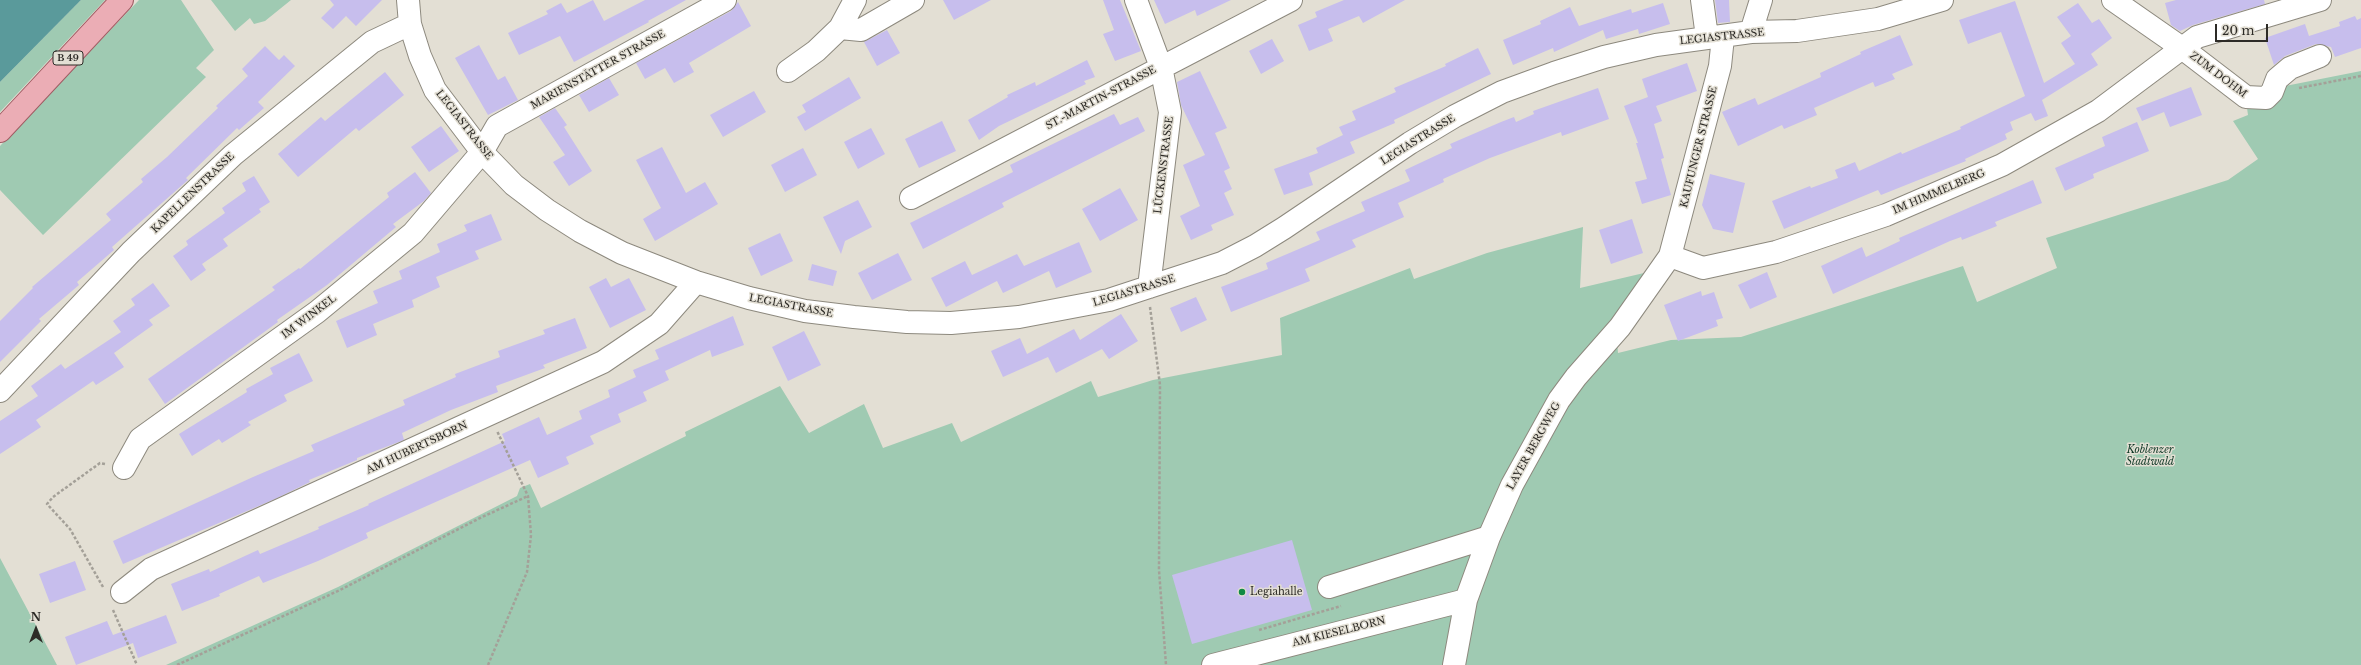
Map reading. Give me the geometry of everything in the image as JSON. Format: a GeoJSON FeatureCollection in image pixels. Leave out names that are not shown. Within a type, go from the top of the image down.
{"type":"FeatureCollection","features":[{"type":"Feature","properties":{"kind":"main road","name":"B 49"},"geometry":{"type":"LineString","coordinates":[[0,131],[122,0]]}},
{"type":"Feature","properties":{"kind":"street","name":"LEGIASTRASSE"},"geometry":{"type":"LineString","coordinates":[[408,0],[410,24],[420,56],[436,90],[482,152],[514,185],[547,210],[580,231],[622,253],[696,282],[805,311],[907,322],[983,322],[1019,317],[1109,300],[1222,262],[1255,246],[1410,143],[1502,92],[1604,57],[1656,45],[1751,32],[1797,31],[1878,19],[1942,0]]}},
{"type":"Feature","properties":{"kind":"street","name":"MARIENSTÄTTER STRASSE"},"geometry":{"type":"LineString","coordinates":[[482,152],[497,126],[726,0]]}},
{"type":"Feature","properties":{"kind":"street"},"geometry":{"type":"LineString","coordinates":[[788,71],[816,51],[840,28],[855,0]]}},
{"type":"Feature","properties":{"kind":"street"},"geometry":{"type":"LineString","coordinates":[[840,28],[861,30],[913,0]]}},
{"type":"Feature","properties":{"kind":"street","name":"LÜCKENSTRASSE"},"geometry":{"type":"LineString","coordinates":[[1136,0],[1161,67],[1170,112],[1149,287]]}},
{"type":"Feature","properties":{"kind":"street","name":"ST.-MARTIN-STRASSE"},"geometry":{"type":"LineString","coordinates":[[911,198],[1291,0]]}},
{"type":"Feature","properties":{"kind":"street","name":"KAUFUNGER STRASSE"},"geometry":{"type":"LineString","coordinates":[[1670,256],[1720,66],[1715,37],[1702,0]]}},
{"type":"Feature","properties":{"kind":"street"},"geometry":{"type":"LineString","coordinates":[[1751,32],[1761,0]]}},
{"type":"Feature","properties":{"kind":"street","name":"ZUM DOHM"},"geometry":{"type":"LineString","coordinates":[[2113,0],[2182,48],[2246,97],[2266,98],[2272,92]]}},
{"type":"Feature","properties":{"kind":"street","name":"IM HIMMELBERG"},"geometry":{"type":"LineString","coordinates":[[1670,256],[1704,268],[1776,252],[1886,215],[2002,165],[2098,111],[2198,37],[2320,0]]}},
{"type":"Feature","properties":{"kind":"street","name":"KAPELLENSTRASSE"},"geometry":{"type":"LineString","coordinates":[[0,391],[131,252],[233,155],[372,42],[410,24]]}},
{"type":"Feature","properties":{"kind":"street"},"geometry":{"type":"LineString","coordinates":[[2272,92],[2277,79],[2290,68],[2320,56]]}},
{"type":"Feature","properties":{"kind":"street","name":"IM WINKEL"},"geometry":{"type":"LineString","coordinates":[[124,468],[140,439],[318,312],[413,233],[482,152]]}},
{"type":"Feature","properties":{"kind":"street","name":"LAYER BERGWEG"},"geometry":{"type":"LineString","coordinates":[[1454,665],[1466,600],[1489,537],[1512,485],[1559,400],[1576,377],[1620,327],[1670,256]]}},
{"type":"Feature","properties":{"kind":"street","name":"AM HUBERTSBORN"},"geometry":{"type":"LineString","coordinates":[[117,600],[151,569],[603,362],[659,324],[696,282]]}},
{"type":"Feature","properties":{"kind":"street"},"geometry":{"type":"LineString","coordinates":[[1329,587],[1489,537]]}},
{"type":"Feature","properties":{"kind":"street","name":"AM KIESELBORN"},"geometry":{"type":"LineString","coordinates":[[1213,665],[1466,600]]}},
{"type":"Feature","properties":{"kind":"path"},"geometry":{"type":"LineString","coordinates":[[2272,92],[2361,76]]}},
{"type":"Feature","properties":{"kind":"path"},"geometry":{"type":"LineString","coordinates":[[1149,287],[1151,320],[1160,385],[1159,570],[1166,665]]}},
{"type":"Feature","properties":{"kind":"path"},"geometry":{"type":"LineString","coordinates":[[488,665],[527,572],[531,535],[528,496],[489,415]]}},
{"type":"Feature","properties":{"kind":"path"},"geometry":{"type":"LineString","coordinates":[[100,581],[70,529],[48,504],[53,497],[100,463],[124,468]]}},
{"type":"Feature","properties":{"kind":"path"},"geometry":{"type":"LineString","coordinates":[[177,665],[340,590],[480,518],[528,496]]}},
{"type":"Feature","properties":{"kind":"path"},"geometry":{"type":"LineString","coordinates":[[117,600],[137,665]]}},
{"type":"Feature","properties":{"kind":"path"},"geometry":{"type":"LineString","coordinates":[[1260,630],[1339,607],[1344,603]]}},
{"type":"Feature","properties":{"kind":"green space"},"geometry":{"type":"Polygon","coordinates":[[[81,0],[105,0],[0,112],[0,82],[81,0]]]}},
{"type":"Feature","properties":{"kind":"green space"},"geometry":{"type":"Polygon","coordinates":[[[139,0],[181,0],[214,50],[196,68],[206,77],[43,235],[0,190],[0,146],[139,0]]]}},
{"type":"Feature","properties":{"kind":"green space"},"geometry":{"type":"Polygon","coordinates":[[[211,0],[291,0],[265,21],[254,24],[250,18],[235,31],[211,0]]]}},
{"type":"Feature","properties":{"kind":"green space","name":"Koblenzer Stadtwald"},"geometry":{"type":"Polygon","coordinates":[[[2361,71],[2361,665],[166,665],[338,587],[517,496],[520,488],[530,484],[541,508],[686,436],[685,432],[780,386],[809,433],[864,404],[883,448],[952,423],[961,442],[1091,381],[1098,397],[1153,380],[1282,355],[1280,318],[1410,268],[1414,279],[1487,253],[1583,227],[1580,288],[1644,273],[1664,279],[1617,342],[1618,353],[1671,340],[1741,337],[1963,266],[1977,302],[2057,268],[2046,238],[2228,180],[2258,159],[2233,121],[2248,115],[2247,108],[2265,90],[2361,71]]]}},
{"type":"Feature","properties":{"kind":"green space"},"geometry":{"type":"Polygon","coordinates":[[[0,558],[57,665],[0,665],[0,558]]]}},
{"type":"Feature","properties":{"kind":"water"},"geometry":{"type":"Polygon","coordinates":[[[0,0],[81,0],[0,82],[0,0]]]}},
{"type":"Feature","properties":{"kind":"building"},"geometry":{"type":"Polygon","coordinates":[[[330,0],[382,0],[356,26],[346,16],[333,29],[321,18],[334,5],[330,0]]]}},
{"type":"Feature","properties":{"kind":"building"},"geometry":{"type":"Polygon","coordinates":[[[593,0],[604,21],[645,0],[686,0],[648,21],[649,22],[574,62],[560,36],[519,55],[508,33],[548,14],[546,11],[561,3],[567,13],[593,0]]]}},
{"type":"Feature","properties":{"kind":"building"},"geometry":{"type":"Polygon","coordinates":[[[943,0],[991,0],[954,20],[943,0]]]}},
{"type":"Feature","properties":{"kind":"building"},"geometry":{"type":"Polygon","coordinates":[[[1103,0],[1120,0],[1141,51],[1115,61],[1103,34],[1114,30],[1103,0]]]}},
{"type":"Feature","properties":{"kind":"building"},"geometry":{"type":"Polygon","coordinates":[[[1154,0],[1231,0],[1197,16],[1195,10],[1165,24],[1154,0]]]}},
{"type":"Feature","properties":{"kind":"building"},"geometry":{"type":"Polygon","coordinates":[[[1344,0],[1405,0],[1363,23],[1359,16],[1328,29],[1333,41],[1309,51],[1298,25],[1317,17],[1315,12],[1344,0]]]}},
{"type":"Feature","properties":{"kind":"building"},"geometry":{"type":"Polygon","coordinates":[[[1715,0],[1729,0],[1730,22],[1718,23],[1715,0]]]}},
{"type":"Feature","properties":{"kind":"building"},"geometry":{"type":"Polygon","coordinates":[[[2176,0],[2264,0],[2265,4],[2193,25],[2180,31],[2171,25],[2165,3],[2176,0]]]}},
{"type":"Feature","properties":{"kind":"building"},"geometry":{"type":"Polygon","coordinates":[[[2015,1],[2044,83],[2075,64],[2061,43],[2071,36],[2057,17],[2078,3],[2092,23],[2099,19],[2112,38],[2091,54],[2098,65],[2042,100],[2048,116],[2035,121],[2031,113],[2010,122],[2013,130],[2005,134],[2007,139],[1965,159],[1966,161],[1881,195],[1878,190],[1784,229],[1772,201],[1810,186],[1811,188],[1838,178],[1835,170],[1855,162],[1859,171],[1901,152],[1902,154],[1961,129],[1960,127],[2025,96],[2001,32],[1968,44],[1959,20],[2015,1]]]}},
{"type":"Feature","properties":{"kind":"building"},"geometry":{"type":"Polygon","coordinates":[[[738,2],[751,26],[689,63],[694,72],[674,83],[665,68],[645,79],[636,63],[731,11],[738,2]]]}},
{"type":"Feature","properties":{"kind":"building"},"geometry":{"type":"Polygon","coordinates":[[[1663,3],[1670,24],[1639,34],[1638,29],[1606,39],[1603,30],[1554,52],[1553,48],[1513,65],[1503,40],[1541,24],[1540,21],[1570,7],[1579,26],[1631,9],[1632,13],[1663,3]]]}},
{"type":"Feature","properties":{"kind":"building"},"geometry":{"type":"Polygon","coordinates":[[[2355,16],[2357,20],[2361,18],[2361,48],[2335,57],[2331,47],[2316,44],[2285,56],[2274,65],[2265,38],[2305,24],[2309,36],[2340,26],[2339,22],[2355,16]]]}},
{"type":"Feature","properties":{"kind":"building"},"geometry":{"type":"Polygon","coordinates":[[[887,30],[900,53],[877,66],[864,42],[887,30]]]}},
{"type":"Feature","properties":{"kind":"building"},"geometry":{"type":"Polygon","coordinates":[[[1900,35],[1913,65],[1892,74],[1895,79],[1875,87],[1873,82],[1814,108],[1817,115],[1784,129],[1782,125],[1738,146],[1722,112],[1755,98],[1758,105],[1821,77],[1820,73],[1861,54],[1860,52],[1900,35]]]}},
{"type":"Feature","properties":{"kind":"building"},"geometry":{"type":"Polygon","coordinates":[[[1272,39],[1284,61],[1261,74],[1249,51],[1272,39]]]}},
{"type":"Feature","properties":{"kind":"building"},"geometry":{"type":"Polygon","coordinates":[[[479,45],[498,80],[505,76],[518,100],[488,115],[455,58],[479,45]]]}},
{"type":"Feature","properties":{"kind":"building"},"geometry":{"type":"Polygon","coordinates":[[[265,46],[279,60],[284,55],[295,66],[258,102],[264,108],[239,130],[237,128],[186,178],[188,180],[112,247],[114,250],[77,282],[79,285],[39,319],[41,321],[0,362],[0,321],[33,288],[32,287],[111,220],[106,214],[143,182],[141,179],[167,157],[218,108],[216,106],[248,76],[242,69],[265,46]]]}},
{"type":"Feature","properties":{"kind":"building"},"geometry":{"type":"Polygon","coordinates":[[[1478,48],[1491,74],[1394,120],[1395,123],[1350,142],[1355,153],[1309,173],[1313,185],[1284,195],[1274,169],[1318,153],[1316,148],[1343,135],[1339,127],[1356,120],[1352,111],[1396,92],[1394,88],[1446,66],[1445,64],[1478,48]]]}},
{"type":"Feature","properties":{"kind":"building"},"geometry":{"type":"Polygon","coordinates":[[[1087,60],[1095,77],[1084,81],[1086,84],[999,126],[979,140],[968,120],[1008,97],[1007,95],[1035,82],[1036,86],[1087,60]]]}},
{"type":"Feature","properties":{"kind":"building"},"geometry":{"type":"Polygon","coordinates":[[[1687,63],[1697,91],[1656,106],[1662,121],[1654,124],[1664,158],[1661,159],[1671,195],[1642,204],[1635,182],[1647,179],[1636,143],[1638,143],[1624,106],[1648,97],[1642,79],[1687,63]]]}},
{"type":"Feature","properties":{"kind":"building"},"geometry":{"type":"Polygon","coordinates":[[[1200,71],[1227,128],[1215,133],[1230,168],[1224,171],[1232,189],[1224,193],[1234,215],[1211,225],[1213,230],[1191,240],[1180,216],[1200,206],[1183,165],[1205,155],[1181,105],[1177,82],[1200,71]]]}},
{"type":"Feature","properties":{"kind":"building"},"geometry":{"type":"Polygon","coordinates":[[[385,72],[404,95],[359,131],[356,128],[298,177],[278,154],[321,117],[325,121],[385,72]]]}},
{"type":"Feature","properties":{"kind":"building"},"geometry":{"type":"Polygon","coordinates":[[[849,77],[861,98],[805,131],[797,117],[806,112],[802,105],[849,77]]]}},
{"type":"Feature","properties":{"kind":"building"},"geometry":{"type":"Polygon","coordinates":[[[609,78],[619,95],[589,112],[579,95],[609,78]]]}},
{"type":"Feature","properties":{"kind":"building"},"geometry":{"type":"Polygon","coordinates":[[[2191,87],[2202,115],[2170,127],[2164,112],[2142,121],[2136,108],[2191,87]]]}},
{"type":"Feature","properties":{"kind":"building"},"geometry":{"type":"Polygon","coordinates":[[[1598,88],[1609,119],[1562,136],[1561,132],[1490,158],[1443,179],[1444,182],[1398,203],[1404,217],[1352,240],[1356,247],[1305,269],[1310,281],[1231,312],[1221,287],[1268,269],[1266,263],[1320,240],[1316,232],[1365,211],[1361,202],[1410,181],[1405,170],[1452,148],[1450,144],[1501,122],[1514,117],[1516,122],[1534,114],[1533,111],[1598,88]]]}},
{"type":"Feature","properties":{"kind":"building"},"geometry":{"type":"Polygon","coordinates":[[[754,91],[766,112],[723,137],[710,115],[754,91]]]}},
{"type":"Feature","properties":{"kind":"building"},"geometry":{"type":"Polygon","coordinates":[[[555,108],[567,125],[564,127],[592,171],[569,186],[553,162],[565,155],[539,117],[555,108]]]}},
{"type":"Feature","properties":{"kind":"building"},"geometry":{"type":"Polygon","coordinates":[[[1114,114],[1120,125],[1138,117],[1145,131],[1002,203],[1004,207],[923,249],[910,223],[1013,172],[1010,165],[1114,114]]]}},
{"type":"Feature","properties":{"kind":"building"},"geometry":{"type":"Polygon","coordinates":[[[942,121],[956,151],[919,168],[905,139],[942,121]]]}},
{"type":"Feature","properties":{"kind":"building"},"geometry":{"type":"Polygon","coordinates":[[[2137,122],[2149,151],[2093,174],[2094,178],[2065,191],[2055,168],[2105,146],[2102,137],[2137,122]]]}},
{"type":"Feature","properties":{"kind":"building"},"geometry":{"type":"Polygon","coordinates":[[[441,126],[459,151],[429,172],[411,147],[441,126]]]}},
{"type":"Feature","properties":{"kind":"building"},"geometry":{"type":"Polygon","coordinates":[[[871,128],[885,154],[858,169],[844,142],[871,128]]]}},
{"type":"Feature","properties":{"kind":"building"},"geometry":{"type":"Polygon","coordinates":[[[662,147],[686,193],[705,182],[718,204],[655,241],[643,219],[661,208],[636,160],[662,147]]]}},
{"type":"Feature","properties":{"kind":"building"},"geometry":{"type":"Polygon","coordinates":[[[803,148],[817,175],[785,192],[771,165],[803,148]]]}},
{"type":"Feature","properties":{"kind":"building"},"geometry":{"type":"Polygon","coordinates":[[[415,172],[431,193],[424,201],[393,224],[396,227],[327,285],[277,320],[278,322],[165,404],[148,379],[275,290],[272,287],[299,268],[300,269],[389,197],[387,193],[415,172]]]}},
{"type":"Feature","properties":{"kind":"building"},"geometry":{"type":"Polygon","coordinates":[[[1710,174],[1745,183],[1733,233],[1713,229],[1702,205],[1710,174]]]}},
{"type":"Feature","properties":{"kind":"building"},"geometry":{"type":"Polygon","coordinates":[[[254,176],[270,202],[259,209],[261,212],[223,239],[228,246],[202,264],[206,270],[191,281],[173,256],[188,245],[186,241],[225,213],[222,208],[246,191],[242,183],[254,176]]]}},
{"type":"Feature","properties":{"kind":"building"},"geometry":{"type":"Polygon","coordinates":[[[2033,180],[2042,203],[1995,222],[1997,226],[1962,240],[1961,237],[1950,241],[1833,294],[1821,266],[1862,247],[1866,257],[1900,241],[1899,238],[2033,180]]]}},
{"type":"Feature","properties":{"kind":"building"},"geometry":{"type":"Polygon","coordinates":[[[1120,188],[1138,220],[1100,241],[1082,209],[1120,188]]]}},
{"type":"Feature","properties":{"kind":"building"},"geometry":{"type":"Polygon","coordinates":[[[858,200],[872,227],[845,241],[841,254],[823,217],[858,200]]]}},
{"type":"Feature","properties":{"kind":"building"},"geometry":{"type":"Polygon","coordinates":[[[491,214],[502,240],[475,251],[479,259],[436,277],[440,287],[412,300],[414,307],[373,324],[377,335],[347,348],[336,321],[378,303],[373,291],[402,279],[399,271],[440,252],[437,244],[467,231],[464,225],[491,214]]]}},
{"type":"Feature","properties":{"kind":"building"},"geometry":{"type":"Polygon","coordinates":[[[1632,219],[1643,253],[1611,264],[1599,230],[1632,219]]]}},
{"type":"Feature","properties":{"kind":"building"},"geometry":{"type":"Polygon","coordinates":[[[780,233],[793,261],[761,276],[748,248],[780,233]]]}},
{"type":"Feature","properties":{"kind":"building"},"geometry":{"type":"Polygon","coordinates":[[[1079,242],[1092,272],[1056,288],[1049,271],[1003,293],[997,281],[946,307],[931,278],[965,261],[972,275],[1017,254],[1024,266],[1079,242]]]}},
{"type":"Feature","properties":{"kind":"building"},"geometry":{"type":"Polygon","coordinates":[[[898,253],[912,280],[872,300],[858,273],[898,253]]]}},
{"type":"Feature","properties":{"kind":"building"},"geometry":{"type":"Polygon","coordinates":[[[812,264],[837,271],[833,286],[808,280],[812,264]]]}},
{"type":"Feature","properties":{"kind":"building"},"geometry":{"type":"Polygon","coordinates":[[[1767,272],[1777,297],[1750,309],[1738,285],[1767,272]]]}},
{"type":"Feature","properties":{"kind":"building"},"geometry":{"type":"Polygon","coordinates":[[[606,278],[611,287],[629,278],[646,310],[610,328],[589,287],[606,278]]]}},
{"type":"Feature","properties":{"kind":"building"},"geometry":{"type":"Polygon","coordinates":[[[153,283],[170,306],[149,320],[153,325],[114,353],[124,367],[96,385],[93,381],[36,420],[41,427],[0,454],[0,421],[38,396],[31,386],[61,364],[65,369],[121,332],[113,321],[135,305],[131,299],[153,283]]]}},
{"type":"Feature","properties":{"kind":"building"},"geometry":{"type":"Polygon","coordinates":[[[1701,291],[1702,296],[1714,292],[1723,318],[1716,320],[1718,326],[1678,341],[1664,305],[1701,291]]]}},
{"type":"Feature","properties":{"kind":"building"},"geometry":{"type":"Polygon","coordinates":[[[1196,297],[1207,320],[1181,332],[1170,308],[1196,297]]]}},
{"type":"Feature","properties":{"kind":"building"},"geometry":{"type":"Polygon","coordinates":[[[1121,314],[1138,341],[1109,359],[1102,349],[1056,373],[1048,357],[1003,377],[991,351],[1020,338],[1027,354],[1074,329],[1080,340],[1121,314]]]}},
{"type":"Feature","properties":{"kind":"building"},"geometry":{"type":"Polygon","coordinates":[[[733,316],[744,345],[712,357],[710,350],[665,371],[669,380],[643,392],[647,401],[618,414],[621,422],[590,436],[594,444],[566,457],[569,464],[538,478],[530,460],[366,533],[368,538],[318,561],[263,583],[259,576],[219,594],[220,596],[182,611],[171,584],[209,569],[210,572],[258,550],[260,554],[319,529],[318,527],[369,505],[368,504],[505,441],[502,434],[539,417],[547,435],[582,419],[579,411],[610,397],[608,390],[636,377],[633,370],[659,359],[655,350],[733,316]]]}},
{"type":"Feature","properties":{"kind":"building"},"geometry":{"type":"Polygon","coordinates":[[[575,318],[587,348],[543,365],[545,368],[496,386],[498,392],[451,410],[402,433],[404,440],[357,458],[357,460],[309,480],[310,482],[275,499],[123,564],[113,541],[314,451],[311,445],[405,405],[403,400],[456,377],[455,374],[500,357],[498,351],[545,334],[543,330],[575,318]]]}},
{"type":"Feature","properties":{"kind":"building"},"geometry":{"type":"Polygon","coordinates":[[[804,331],[821,365],[788,381],[772,347],[804,331]]]}},
{"type":"Feature","properties":{"kind":"building"},"geometry":{"type":"Polygon","coordinates":[[[299,353],[313,381],[284,395],[287,401],[248,422],[251,425],[222,443],[219,439],[192,456],[179,434],[247,392],[246,389],[273,374],[270,368],[299,353]]]}},
{"type":"Feature","properties":{"kind":"building","name":"Legiahalle"},"geometry":{"type":"Polygon","coordinates":[[[1292,540],[1312,610],[1192,644],[1172,575],[1292,540]]]}},
{"type":"Feature","properties":{"kind":"building"},"geometry":{"type":"Polygon","coordinates":[[[75,561],[86,590],[50,603],[39,574],[75,561]]]}},
{"type":"Feature","properties":{"kind":"building"},"geometry":{"type":"Polygon","coordinates":[[[166,615],[177,643],[138,658],[133,643],[76,665],[65,637],[107,621],[113,635],[166,615]]]}},
{"type":"Feature","properties":{"kind":"place","name":"Legiahalle"},"geometry":{"type":"Point","coordinates":[1242,592]}}]}
